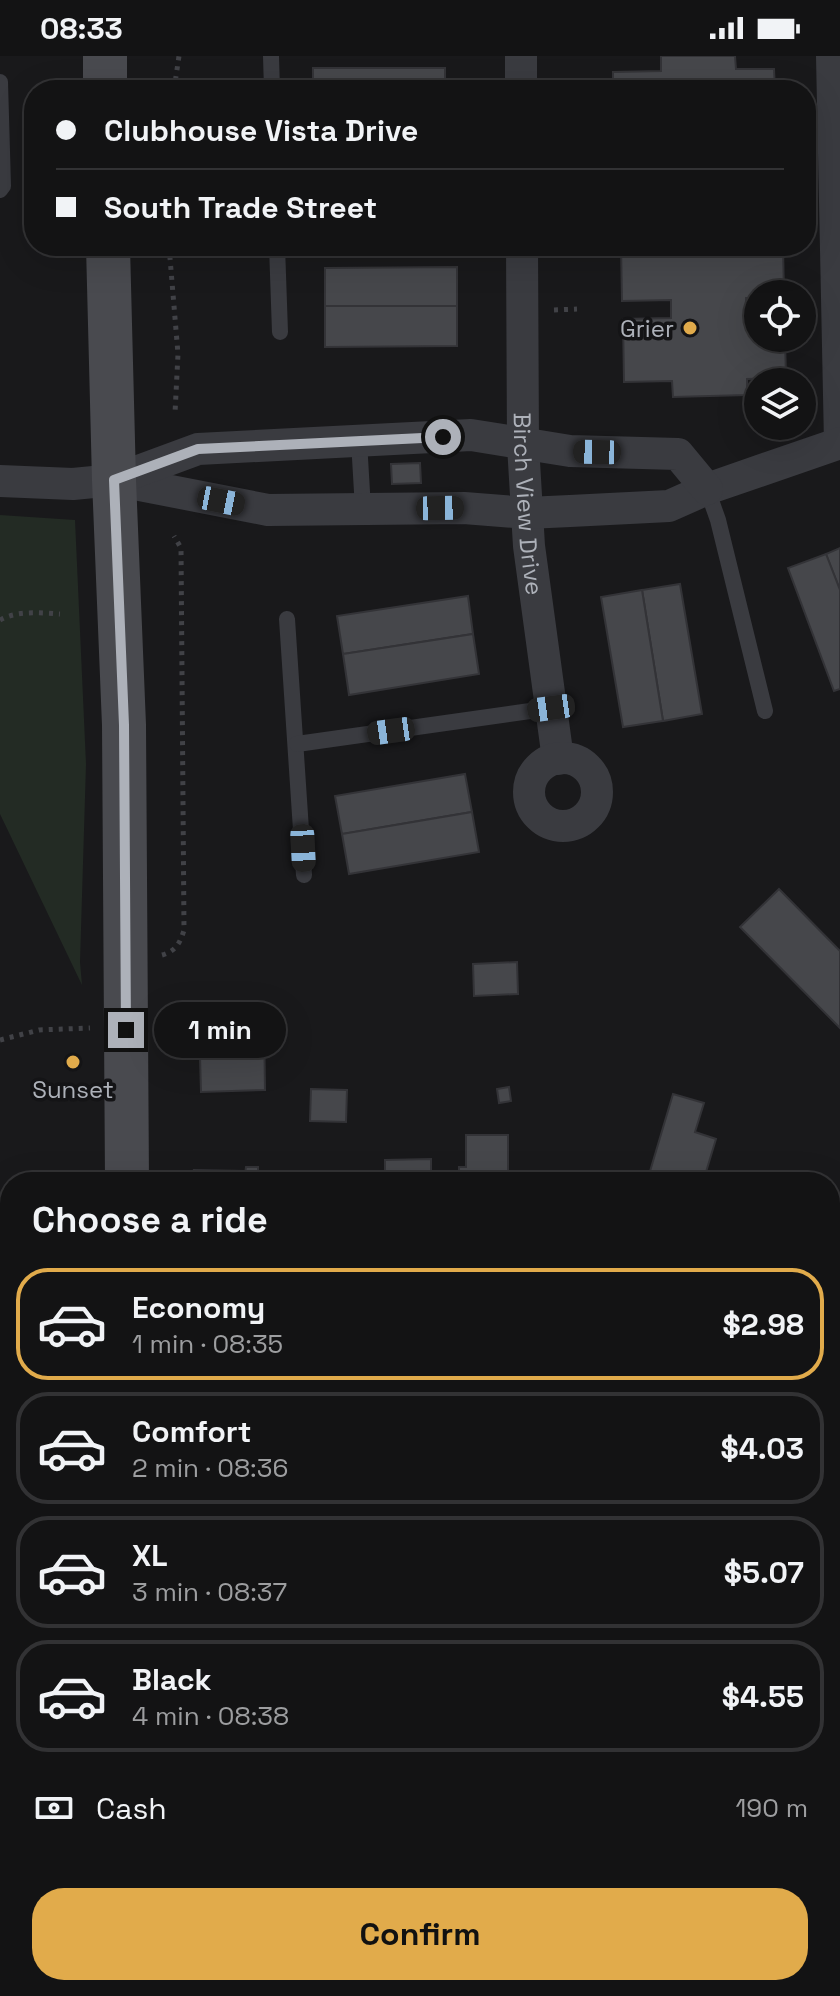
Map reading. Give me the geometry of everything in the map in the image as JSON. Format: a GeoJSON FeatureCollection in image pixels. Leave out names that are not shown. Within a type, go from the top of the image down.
{"type":"FeatureCollection","features":[{"type":"Feature","properties":{"kind":"main road"},"geometry":{"type":"LineString","coordinates":[[105,56],[105,80]]}},
{"type":"Feature","properties":{"kind":"main road"},"geometry":{"type":"LineString","coordinates":[[108,256],[124,725],[127,1172]]}},
{"type":"Feature","properties":{"kind":"street"},"geometry":{"type":"LineString","coordinates":[[521,56],[521,80]]}},
{"type":"Feature","properties":{"kind":"street"},"geometry":{"type":"LineString","coordinates":[[114,480],[268,510],[464,508],[527,513],[669,506],[707,489],[840,443],[832,56]]}},
{"type":"Feature","properties":{"kind":"street","name":"Birch View Drive"},"geometry":{"type":"LineString","coordinates":[[522,256],[523,445],[529,546],[558,759]]}},
{"type":"Feature","properties":{"kind":"street"},"geometry":{"type":"LineString","coordinates":[[0,481],[73,484],[114,480],[198,449],[471,435],[570,451],[678,454],[707,489]]}},
{"type":"Feature","properties":{"kind":"lane"},"geometry":{"type":"LineString","coordinates":[[271,56],[272,80]]}},
{"type":"Feature","properties":{"kind":"lane"},"geometry":{"type":"LineString","coordinates":[[0,82],[3,186],[0,190]]}},
{"type":"Feature","properties":{"kind":"lane"},"geometry":{"type":"LineString","coordinates":[[277,256],[280,332]]}},
{"type":"Feature","properties":{"kind":"lane"},"geometry":{"type":"LineString","coordinates":[[359,441],[363,509]]}},
{"type":"Feature","properties":{"kind":"lane"},"geometry":{"type":"LineString","coordinates":[[707,489],[718,520],[765,711]]}},
{"type":"Feature","properties":{"kind":"lane"},"geometry":{"type":"LineString","coordinates":[[287,619],[304,875]]}},
{"type":"Feature","properties":{"kind":"lane"},"geometry":{"type":"LineString","coordinates":[[297,744],[551,708]]}},
{"type":"Feature","properties":{"kind":"path"},"geometry":{"type":"LineString","coordinates":[[175,80],[179,56]]}},
{"type":"Feature","properties":{"kind":"path"},"geometry":{"type":"LineString","coordinates":[[170,256],[178,354],[175,413]]}},
{"type":"Feature","properties":{"kind":"path"},"geometry":{"type":"LineString","coordinates":[[157,957],[179,945],[184,930],[181,548],[174,536]]}},
{"type":"Feature","properties":{"kind":"path"},"geometry":{"type":"LineString","coordinates":[[0,620],[33,612],[60,614]]}},
{"type":"Feature","properties":{"kind":"path"},"geometry":{"type":"LineString","coordinates":[[0,1040],[39,1030],[87,1028]]}},
{"type":"Feature","properties":{"kind":"shaded area"},"geometry":{"type":"Polygon","coordinates":[[[0,515],[75,520],[86,764],[80,962],[82,985],[0,814],[0,515]]]}},
{"type":"Feature","properties":{"kind":"building"},"geometry":{"type":"Polygon","coordinates":[[[661,56],[735,56],[736,69],[774,69],[775,80],[613,80],[613,72],[661,71],[661,56]]]}},
{"type":"Feature","properties":{"kind":"building"},"geometry":{"type":"Polygon","coordinates":[[[313,68],[445,68],[445,80],[313,80],[313,68]]]}},
{"type":"Feature","properties":{"kind":"building","name":"Grier"},"geometry":{"type":"Polygon","coordinates":[[[621,256],[783,256],[784,280],[744,280],[744,352],[785,352],[786,368],[744,368],[744,395],[673,397],[672,381],[624,382],[623,319],[671,318],[671,300],[622,301],[621,256]]]}},
{"type":"Feature","properties":{"kind":"building"},"geometry":{"type":"Polygon","coordinates":[[[457,267],[457,306],[325,306],[325,268],[457,267]]]}},
{"type":"Feature","properties":{"kind":"building"},"geometry":{"type":"Polygon","coordinates":[[[325,306],[457,306],[457,346],[325,347],[325,306]]]}},
{"type":"Feature","properties":{"kind":"building"},"geometry":{"type":"Polygon","coordinates":[[[420,463],[421,483],[392,484],[391,464],[420,463]]]}},
{"type":"Feature","properties":{"kind":"building"},"geometry":{"type":"Polygon","coordinates":[[[840,548],[840,590],[826,554],[840,548]]]}},
{"type":"Feature","properties":{"kind":"building"},"geometry":{"type":"Polygon","coordinates":[[[826,554],[840,590],[840,689],[834,691],[788,568],[826,554]]]}},
{"type":"Feature","properties":{"kind":"building"},"geometry":{"type":"Polygon","coordinates":[[[680,584],[702,714],[663,721],[642,590],[680,584]]]}},
{"type":"Feature","properties":{"kind":"building"},"geometry":{"type":"Polygon","coordinates":[[[642,590],[663,721],[623,727],[601,597],[642,590]]]}},
{"type":"Feature","properties":{"kind":"building"},"geometry":{"type":"Polygon","coordinates":[[[468,596],[473,634],[343,654],[337,616],[468,596]]]}},
{"type":"Feature","properties":{"kind":"building"},"geometry":{"type":"Polygon","coordinates":[[[473,634],[479,674],[349,695],[343,654],[473,634]]]}},
{"type":"Feature","properties":{"kind":"building"},"geometry":{"type":"Polygon","coordinates":[[[465,774],[472,812],[342,834],[335,796],[465,774]]]}},
{"type":"Feature","properties":{"kind":"building"},"geometry":{"type":"Polygon","coordinates":[[[472,812],[479,852],[349,874],[342,834],[472,812]]]}},
{"type":"Feature","properties":{"kind":"building"},"geometry":{"type":"Polygon","coordinates":[[[779,889],[840,951],[840,1028],[740,927],[779,889]]]}},
{"type":"Feature","properties":{"kind":"building"},"geometry":{"type":"Polygon","coordinates":[[[517,962],[518,994],[474,996],[473,964],[517,962]]]}},
{"type":"Feature","properties":{"kind":"building"},"geometry":{"type":"Polygon","coordinates":[[[264,1019],[265,1090],[201,1092],[199,1021],[264,1019]]]}},
{"type":"Feature","properties":{"kind":"building"},"geometry":{"type":"Polygon","coordinates":[[[509,1087],[511,1101],[499,1103],[497,1089],[509,1087]]]}},
{"type":"Feature","properties":{"kind":"building"},"geometry":{"type":"Polygon","coordinates":[[[311,1089],[347,1090],[346,1122],[310,1121],[311,1089]]]}},
{"type":"Feature","properties":{"kind":"building"},"geometry":{"type":"Polygon","coordinates":[[[673,1094],[704,1103],[695,1132],[716,1139],[706,1172],[650,1172],[673,1094]]]}},
{"type":"Feature","properties":{"kind":"building"},"geometry":{"type":"Polygon","coordinates":[[[466,1135],[508,1135],[508,1172],[459,1172],[459,1167],[466,1167],[466,1135]]]}},
{"type":"Feature","properties":{"kind":"building"},"geometry":{"type":"Polygon","coordinates":[[[431,1159],[431,1172],[385,1172],[385,1160],[431,1159]]]}},
{"type":"Feature","properties":{"kind":"building"},"geometry":{"type":"Polygon","coordinates":[[[246,1167],[258,1167],[258,1172],[245,1172],[246,1167]]]}},
{"type":"Feature","properties":{"kind":"building"},"geometry":{"type":"Polygon","coordinates":[[[194,1170],[244,1171],[194,1172],[194,1170]]]}},
{"type":"Feature","properties":{"kind":"place","name":"Grier"},"geometry":{"type":"Point","coordinates":[690,328]}},
{"type":"Feature","properties":{"kind":"place","name":"Sunset"},"geometry":{"type":"Point","coordinates":[73,1062]}},
{"type":"Feature","properties":{"kind":"route"},"geometry":{"type":"LineString","coordinates":[[126,1030],[124,725],[114,480],[198,449],[443,437]]}}]}
